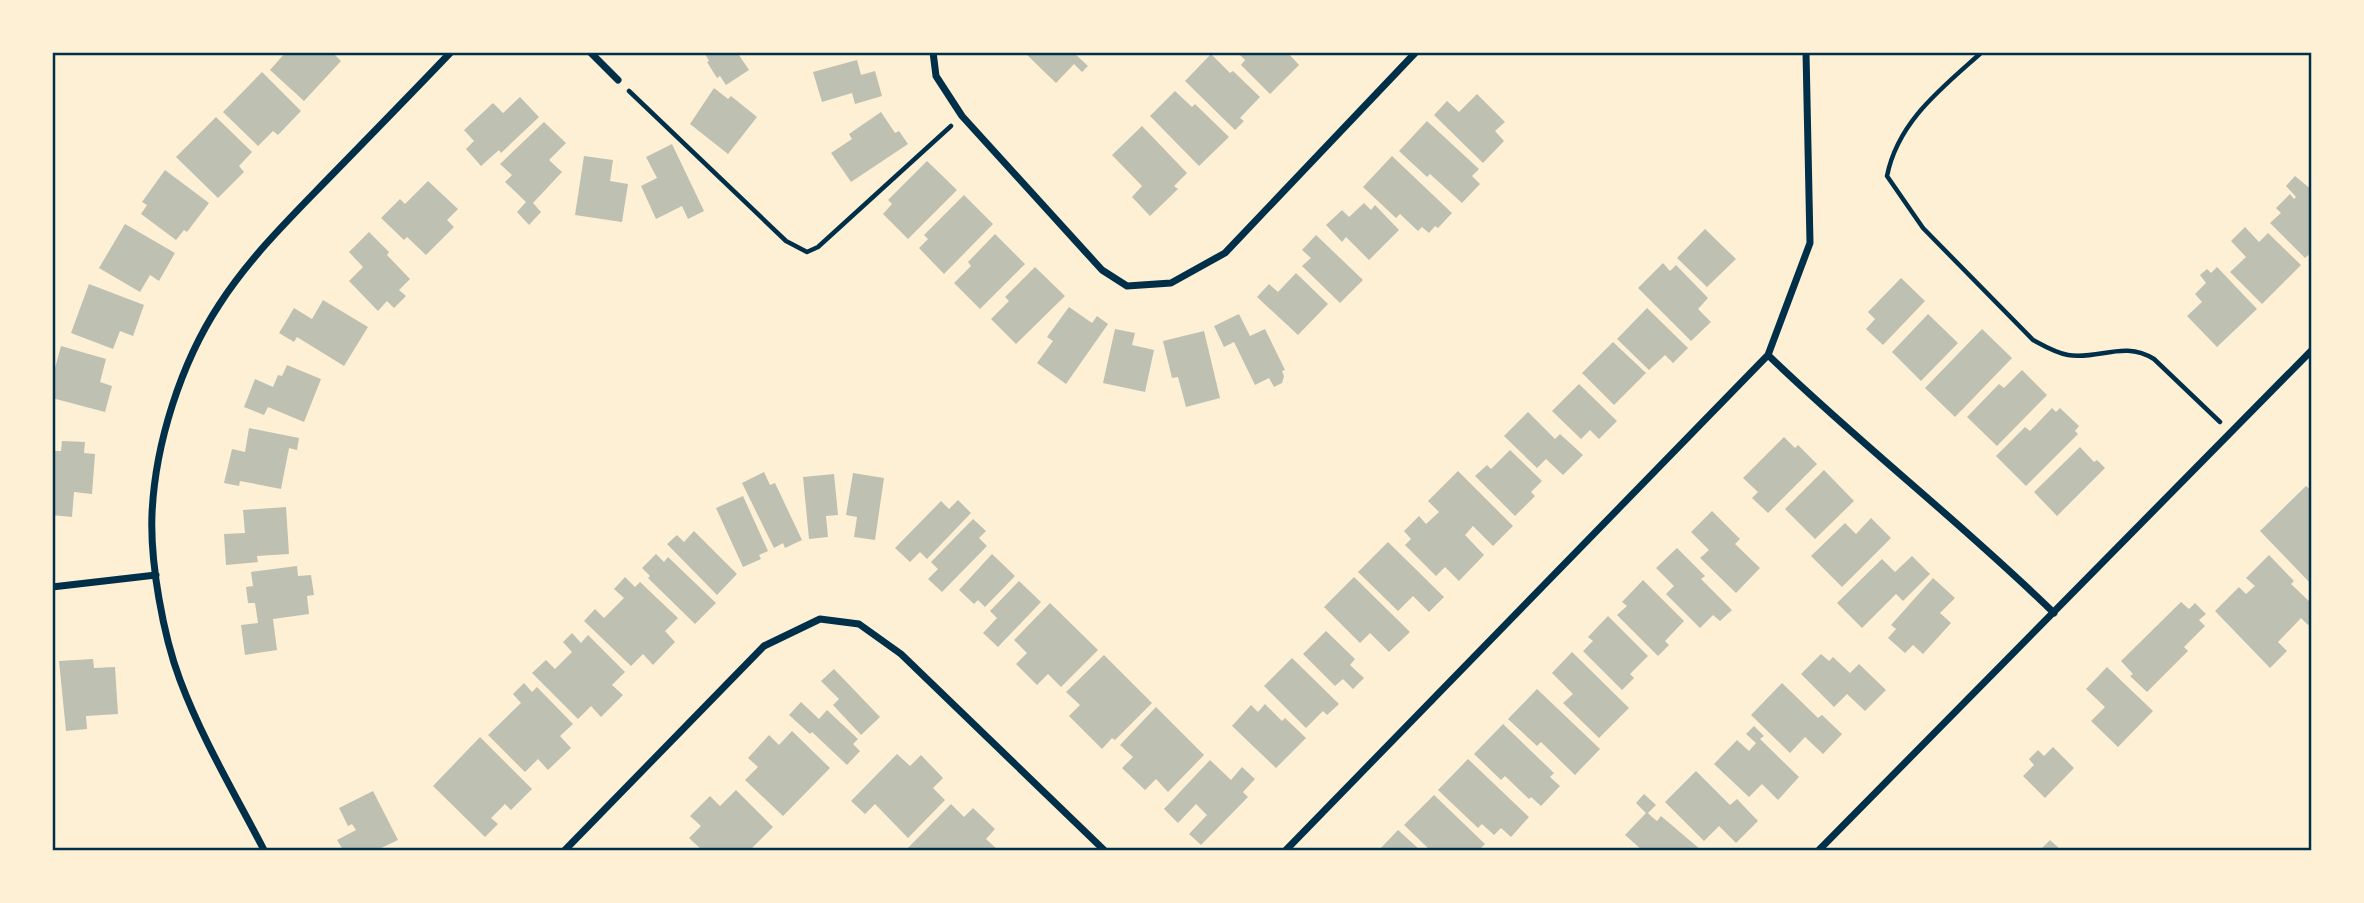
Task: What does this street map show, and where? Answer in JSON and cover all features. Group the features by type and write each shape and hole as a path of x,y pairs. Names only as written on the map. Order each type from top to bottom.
{"street":[{"path":"264,850 198,722 180,678 163,619 156,575 152,515 170,412 188,363 218,306 258,252 451,52"},
{"path":"590,52 618,80"},
{"path":"933,52 936,76 962,116 1102,270 1127,286 1171,283 1225,253 1416,52"},
{"path":"1286,850 1768,355 1810,243 1805,52"},
{"path":"1819,850 2312,349"},
{"path":"1768,355 1808,394 2014,574 2054,613"},
{"path":"52,587 156,575"},
{"path":"565,850 764,646 820,619 859,624 901,654 1104,850"}],"path":[{"path":"1982,52 1927,101 1914,117 1891,157 1887,176 1923,228 2033,340 2069,356 2123,350 2142,351 2154,359 2231,433"},
{"path":"618,80 786,240 807,252 818,247 962,116"}],"building":[{"path":"286,52 332,52 341,61 304,101 270,70"},
{"path":"704,52 737,52 749,70 726,85 720,76 717,78"},
{"path":"1024,52 1073,52 1088,66 1082,72 1074,64 1056,83"},
{"path":"1237,52 1287,52 1299,65 1270,94 1241,65 1245,60"},
{"path":"1211,54 1260,97 1240,118 1244,121 1235,130 1185,81"},
{"path":"857,60 861,75 875,71 882,96 855,104 852,93 822,102 813,72"},
{"path":"262,72 301,111 278,135 273,131 258,146 223,112"},
{"path":"714,88 728,99 731,96 757,117 728,154 690,124"},
{"path":"1175,91 1192,107 1195,104 1229,137 1199,166 1150,116"},
{"path":"1477,94 1505,122 1495,131 1504,141 1483,163 1434,115 1447,101 1459,112"},
{"path":"520,97 539,117 501,153 499,150 481,166 466,149 474,141 464,130 493,103 503,113"},
{"path":"881,112 895,133 899,131 908,144 851,182 831,153 852,139 849,134"},
{"path":"216,117 252,152 239,166 244,172 218,198 176,157"},
{"path":"1427,121 1479,169 1472,176 1480,184 1462,203 1430,174 1427,177 1399,151"},
{"path":"544,122 566,143 549,160 562,172 533,203 541,212 529,225 517,212 526,202 505,182 512,175 500,164"},
{"path":"1142,126 1187,173 1174,186 1178,189 1150,216 1132,197 1142,186 1112,155"},
{"path":"672,144 704,211 688,219 682,206 656,219 641,186 657,178 646,157"},
{"path":"584,156 613,160 610,181 628,184 622,222 575,215"},
{"path":"1392,156 1452,213 1438,228 1435,226 1429,233 1422,227 1418,231 1400,214 1396,218 1363,187"},
{"path":"927,161 957,190 908,239 883,214 892,204 888,200"},
{"path":"165,170 209,203 187,232 184,230 176,240 141,214 147,205 142,202"},
{"path":"2295,176 2312,190 2312,252 2305,258 2270,223 2281,213 2276,208 2290,194 2294,199 2296,197 2286,186"},
{"path":"428,181 458,209 447,220 454,227 426,255 407,237 404,240 381,218 400,199 405,204"},
{"path":"964,195 993,224 944,274 919,248 928,239 924,235"},
{"path":"1364,203 1371,210 1375,205 1399,230 1369,260 1346,237 1342,242 1326,225 1342,210 1349,217"},
{"path":"125,224 175,253 159,281 150,275 140,292 99,268"},
{"path":"2245,227 2259,242 2268,233 2301,265 2262,304 2230,272 2246,257 2231,241"},
{"path":"1705,229 1736,259 1707,287 1677,258"},
{"path":"369,232 410,279 399,290 406,296 394,308 387,301 378,311 349,281 363,267 349,252"},
{"path":"995,234 1025,264 980,309 954,283 971,266 968,262"},
{"path":"1316,235 1363,280 1340,303 1302,266 1311,258 1302,250"},
{"path":"1663,263 1670,271 1676,265 1708,298 1698,309 1711,322 1691,341 1638,288"},
{"path":"1035,267 1065,296 1016,344 991,319 1009,301 1005,297"},
{"path":"2217,267 2257,309 2217,347 2187,316 2202,302 2195,294 2206,283 2200,275 2207,269 2211,273"},
{"path":"1296,273 1328,304 1298,335 1257,297 1269,284 1278,292"},
{"path":"1901,278 1925,301 1883,345 1866,329 1875,319 1868,312"},
{"path":"89,284 144,305 133,336 120,331 113,349 71,333"},
{"path":"323,300 368,327 344,366 297,337 294,342 279,333 294,308 312,319"},
{"path":"1069,307 1092,323 1097,316 1108,324 1066,384 1037,363 1053,341 1047,337"},
{"path":"1647,308 1688,348 1673,363 1665,355 1649,370 1617,339"},
{"path":"1239,314 1250,336 1265,329 1285,370 1282,371 1282,383 1274,387 1269,378 1255,385 1234,342 1224,347 1214,326"},
{"path":"1928,314 1958,343 1921,381 1892,352"},
{"path":"1115,329 1135,333 1132,345 1154,350 1145,392 1103,383"},
{"path":"1982,329 2012,358 1955,417 1925,388"},
{"path":"1204,331 1220,398 1186,407 1178,377 1172,378 1163,341"},
{"path":"1613,342 1646,373 1614,405 1582,373"},
{"path":"61,346 106,359 100,382 112,386 105,412 52,398 52,379"},
{"path":"287,365 321,379 304,422 268,407 264,415 244,407 255,379 273,387 278,375 282,376"},
{"path":"2022,370 2047,395 1997,446 1967,417 1999,384 2004,388"},
{"path":"1579,384 1617,421 1599,439 1590,430 1581,439 1552,411"},
{"path":"2052,408 2056,412 2060,408 2079,426 2075,431 2078,434 2026,486 1996,456 2025,427 2030,431"},
{"path":"1528,412 1555,439 1560,434 1583,455 1563,475 1546,459 1537,468 1504,436"},
{"path":"249,428 299,438 297,450 289,448 281,489 240,481 239,486 224,483 232,449 245,452"},
{"path":"1784,437 1795,448 1798,445 1817,464 1768,513 1752,498 1758,492 1743,478"},
{"path":"62,441 85,442 84,453 95,454 92,494 74,492 72,517 52,515 52,451 61,451"},
{"path":"2080,447 2094,462 2097,460 2105,468 2057,516 2034,492"},
{"path":"1510,450 1542,481 1531,492 1535,496 1515,516 1475,476 1487,465 1491,469"},
{"path":"1824,470 1854,501 1815,539 1785,509"},
{"path":"1458,471 1513,526 1493,546 1473,526 1465,535 1484,555 1459,581 1445,567 1436,576 1405,545 1411,539 1404,531 1419,516 1426,524 1439,512 1428,501"},
{"path":"764,472 770,485 775,483 802,540 785,548 783,543 774,548 742,483"},
{"path":"853,473 884,478 875,540 854,537 857,517 846,515"},
{"path":"834,474 838,515 826,516 828,537 809,539 803,477"},
{"path":"2306,486 2312,491 2312,585 2260,531"},
{"path":"743,496 768,551 759,555 761,559 743,567 716,508"},
{"path":"958,500 971,513 927,559 920,552 910,562 895,548 941,501 949,509"},
{"path":"286,507 289,554 257,556 258,562 226,565 224,534 245,533 243,510"},
{"path":"1712,511 1740,539 1735,544 1760,568 1736,593 1700,558 1709,550 1691,532"},
{"path":"1871,518 1891,538 1842,587 1811,556 1845,523 1856,534"},
{"path":"973,519 986,531 979,538 987,546 942,592 928,579 938,569 931,562"},
{"path":"694,531 737,574 717,595 667,544 677,535 684,542"},
{"path":"1388,542 1444,597 1429,612 1413,596 1398,611 1358,572"},
{"path":"1677,548 1705,576 1701,579 1732,610 1720,621 1713,615 1700,628 1666,594 1674,586 1656,568"},
{"path":"656,554 664,562 668,557 716,603 695,624 648,578 650,576 642,568"},
{"path":"992,554 1015,576 985,607 978,600 974,604 959,590"},
{"path":"2269,555 2294,581 2291,584 2312,604 2312,621 2308,625 2301,618 2278,642 2287,651 2270,668 2215,611 2239,587 2246,594 2255,586 2246,578"},
{"path":"1912,556 1930,574 1903,601 1896,594 1862,628 1837,603 1882,559 1895,572"},
{"path":"297,566 298,576 311,575 314,595 307,596 309,614 273,619 277,650 245,655 241,625 258,623 255,603 248,603 246,587 253,586 251,572"},
{"path":"625,577 635,587 640,582 678,618 665,631 675,642 653,665 643,654 631,666 584,621 595,609 604,618 624,598 614,589"},
{"path":"1354,577 1410,632 1389,652 1370,633 1360,643 1324,607"},
{"path":"1933,578 1955,598 1940,613 1951,623 1923,654 1913,645 1905,653 1888,638 1896,629 1891,625"},
{"path":"1643,580 1684,621 1665,641 1669,645 1658,656 1617,615 1627,606 1622,602"},
{"path":"1019,581 1041,602 998,647 983,633 997,618 990,611"},
{"path":"2181,602 2189,609 2195,603 2206,614 2199,620 2205,626 2184,647 2188,651 2147,692 2130,676 2133,674 2121,661"},
{"path":"1050,603 1098,650 1061,687 1048,674 1037,685 1016,664 1027,653 1014,640"},
{"path":"1608,616 1648,656 1630,674 1634,678 1622,690 1583,651 1593,641 1588,637"},
{"path":"1326,631 1355,659 1350,665 1364,678 1353,689 1343,679 1335,686 1303,654"},
{"path":"572,633 581,643 588,635 625,672 612,685 623,695 601,717 591,706 578,719 532,673 546,660 555,669 572,652 563,642"},
{"path":"1572,652 1629,708 1599,738 1563,703 1573,694 1552,673"},
{"path":"1821,654 1829,661 1833,657 1850,673 1859,664 1886,690 1865,711 1847,694 1834,707 1801,674"},
{"path":"1104,655 1152,703 1115,740 1112,738 1102,749 1069,716 1080,705 1066,692"},
{"path":"1292,658 1339,704 1327,715 1323,711 1306,728 1264,686"},
{"path":"93,659 94,668 115,667 118,714 86,716 87,729 66,731 59,661"},
{"path":"2107,667 2153,711 2118,747 2091,721 2105,707 2086,689"},
{"path":"834,669 880,717 861,735 833,705 839,699 821,681"},
{"path":"524,683 532,692 537,687 573,724 560,736 571,748 548,770 538,759 525,772 488,735 521,703 513,694"},
{"path":"1782,683 1818,718 1822,715 1842,734 1823,754 1805,737 1790,753 1751,715"},
{"path":"1537,689 1600,749 1575,775 1541,742 1537,746 1508,719"},
{"path":"801,702 819,719 827,710 858,739 853,744 860,751 847,765 812,732 810,734 789,715"},
{"path":"1265,704 1282,721 1285,718 1306,738 1276,768 1232,726 1251,705 1258,712"},
{"path":"1156,707 1204,755 1168,792 1156,779 1145,790 1122,768 1133,757 1120,745"},
{"path":"1503,724 1554,773 1550,777 1560,786 1541,806 1531,797 1529,799 1505,776 1501,780 1474,754"},
{"path":"1754,726 1764,736 1760,739 1799,777 1778,800 1762,784 1749,797 1714,764 1737,740 1749,751 1756,743 1746,734"},
{"path":"792,731 830,768 783,816 745,780 758,767 748,758 769,735 779,745"},
{"path":"480,737 532,789 511,810 505,804 491,818 498,824 485,837 433,786"},
{"path":"2053,747 2074,768 2045,798 2023,776 2034,765 2029,759 2038,750 2044,756"},
{"path":"897,754 910,766 921,755 943,778 933,788 945,800 908,838 875,804 865,814 851,801"},
{"path":"1468,759 1529,817 1511,837 1501,828 1494,835 1482,824 1478,828 1438,790"},
{"path":"1210,760 1231,780 1242,767 1255,779 1243,792 1248,797 1201,845 1189,834 1207,815 1196,804 1178,823 1164,809"},
{"path":"1696,771 1730,805 1737,799 1758,821 1736,843 1719,826 1704,841 1665,802"},
{"path":"736,790 773,827 750,850 702,850 689,838 701,826 690,816 710,796 720,806"},
{"path":"373,791 398,840 377,850 343,850 337,840 356,830 352,824 348,826 339,808"},
{"path":"1644,794 1656,805 1648,813 1652,817 1657,821 1661,816 1701,850 1642,850 1625,835 1646,813 1636,803"},
{"path":"1434,795 1485,844 1479,850 1430,850 1404,825"},
{"path":"951,804 964,817 973,808 995,829 986,839 998,850 906,850"},
{"path":"1398,830 1420,850 1379,850"},
{"path":"2050,840 2061,850 2040,850"}]}
